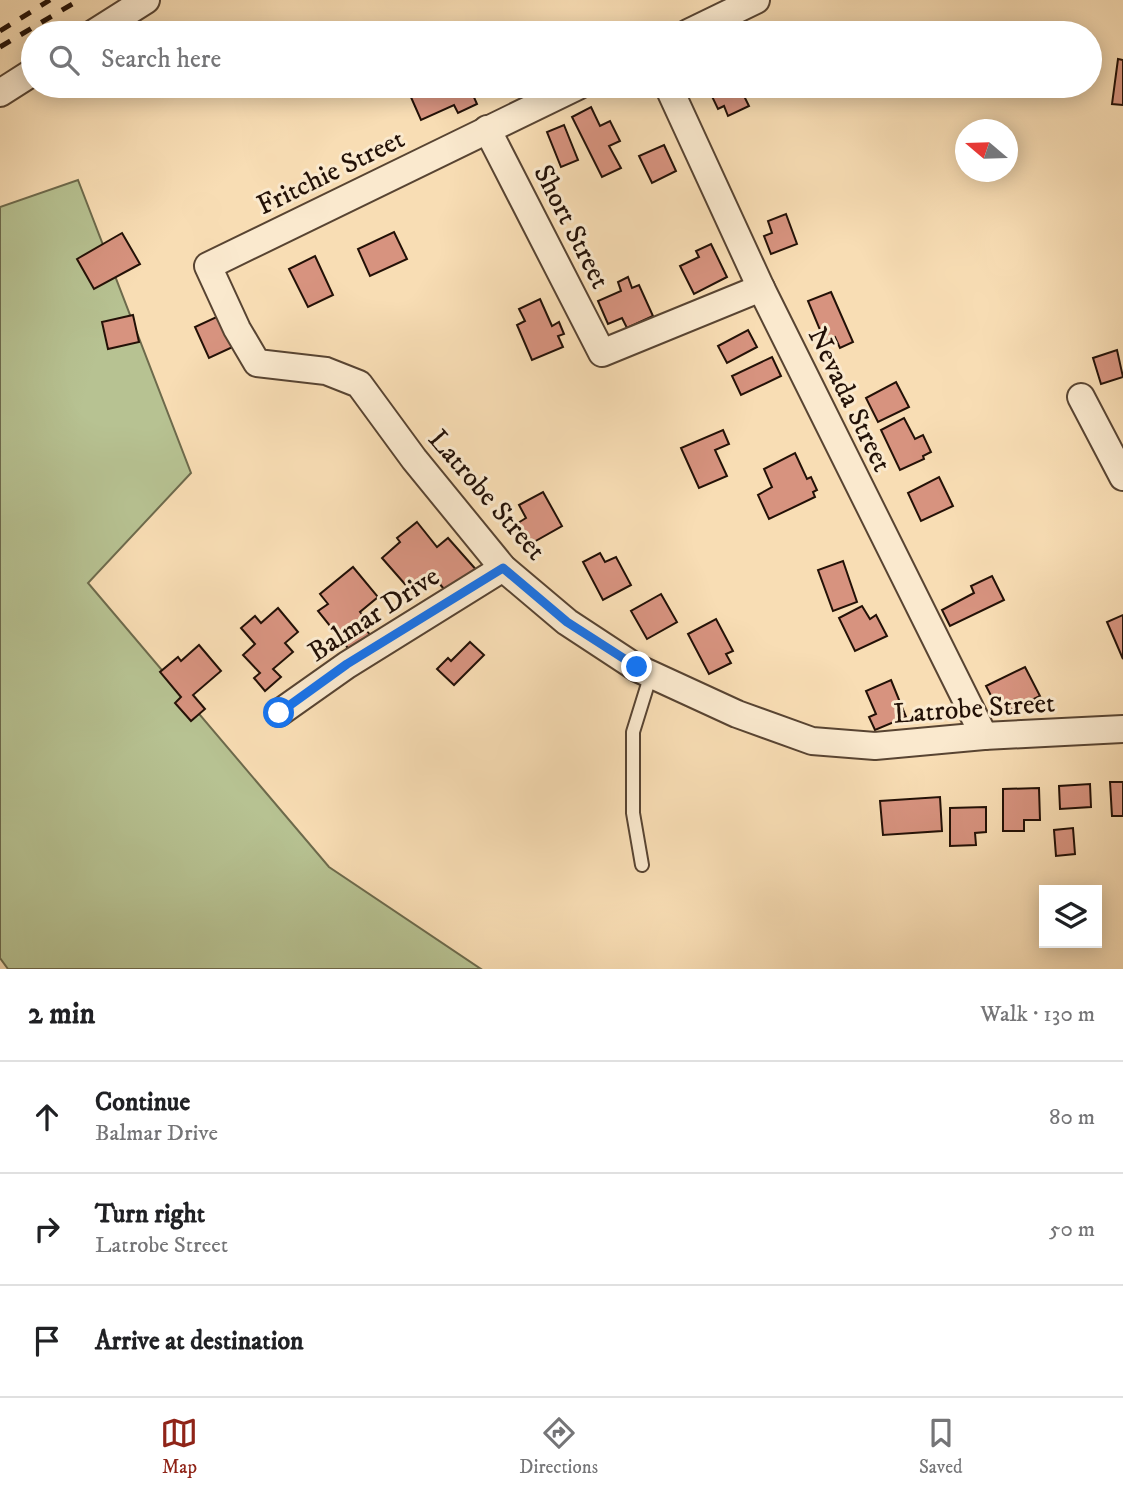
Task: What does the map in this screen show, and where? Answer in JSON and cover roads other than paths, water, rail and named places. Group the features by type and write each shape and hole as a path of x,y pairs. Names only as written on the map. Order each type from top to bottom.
{"street":[{"path":"113,21 146,0"},
{"path":"713,21 756,0"},
{"path":"0,93 21,80"},
{"name":"Fritchie Street","path":"257,363 237,330 208,266 553,98"},
{"name":"Nevada Street","path":"674,98 761,288 984,736"},
{"name":"Short Street","path":"487,129 603,353 761,288"},
{"name":"Latrobe Street","path":"257,363 326,371 359,384 414,459 503,568 567,622 637,667 737,714 812,741 875,746 984,736 1123,729"},
{"path":"1081,397 1123,477"},
{"name":"Balmar Drive","path":"279,713 347,664 503,568"}],"lane":[{"path":"642,865 633,813 633,732 651,674"}],"railway":[{"path":"0,31 50,0"},
{"path":"44,21 79,0"},
{"path":"0,47 21,35"}]}
